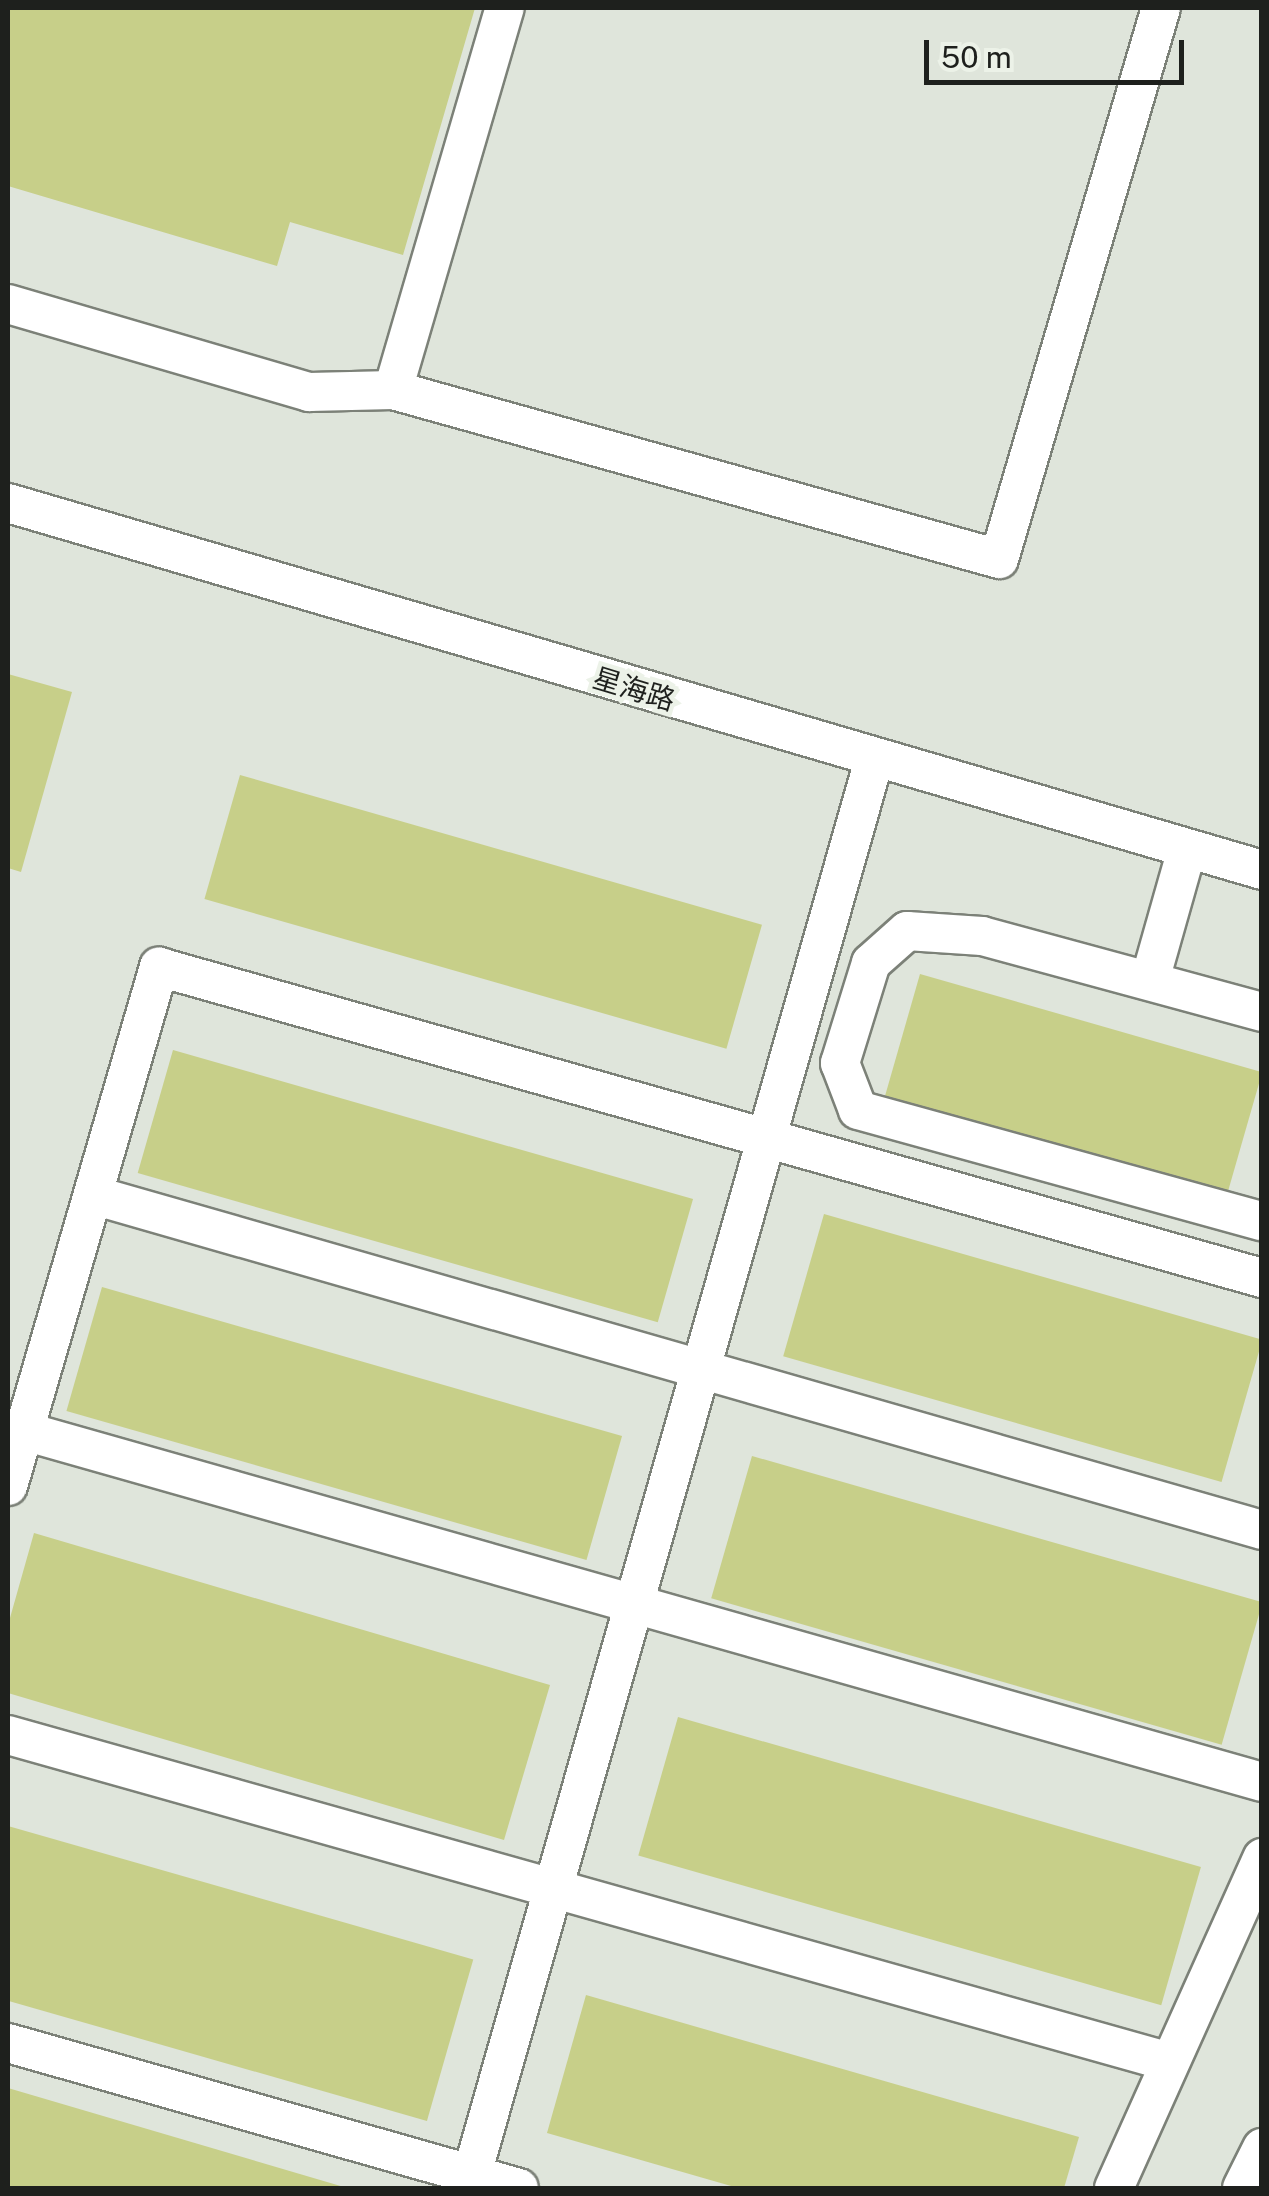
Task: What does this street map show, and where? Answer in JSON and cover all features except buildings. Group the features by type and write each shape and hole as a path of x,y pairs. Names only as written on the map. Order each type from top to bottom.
{"street":[{"path":"393,390 504,8"},
{"path":"8,304 310,392 393,390 999,559 1162,8"},
{"name":"星海路","path":"8,504 870,772"},
{"name":"星海路","path":"8,530 1184,861 1262,896"},
{"path":"470,2182 870,772"},
{"path":"1150,980 1184,861"},
{"name":"星海路","path":"1184,861 1262,870"},
{"path":"1262,1012 982,936 907,931 871,963 840,1063 843,1089 858,1110 1262,1221"},
{"path":"8,1486 160,966 1262,1278"},
{"path":"93,1195 1262,1530"},
{"path":"24,1431 1262,1782"},
{"path":"8,1735 552,1893 1170,2062"},
{"path":"1114,2188 1262,1858"},
{"path":"8,2043 470,2182 519,2188"},
{"path":"1242,2188 1262,2148"}]}
